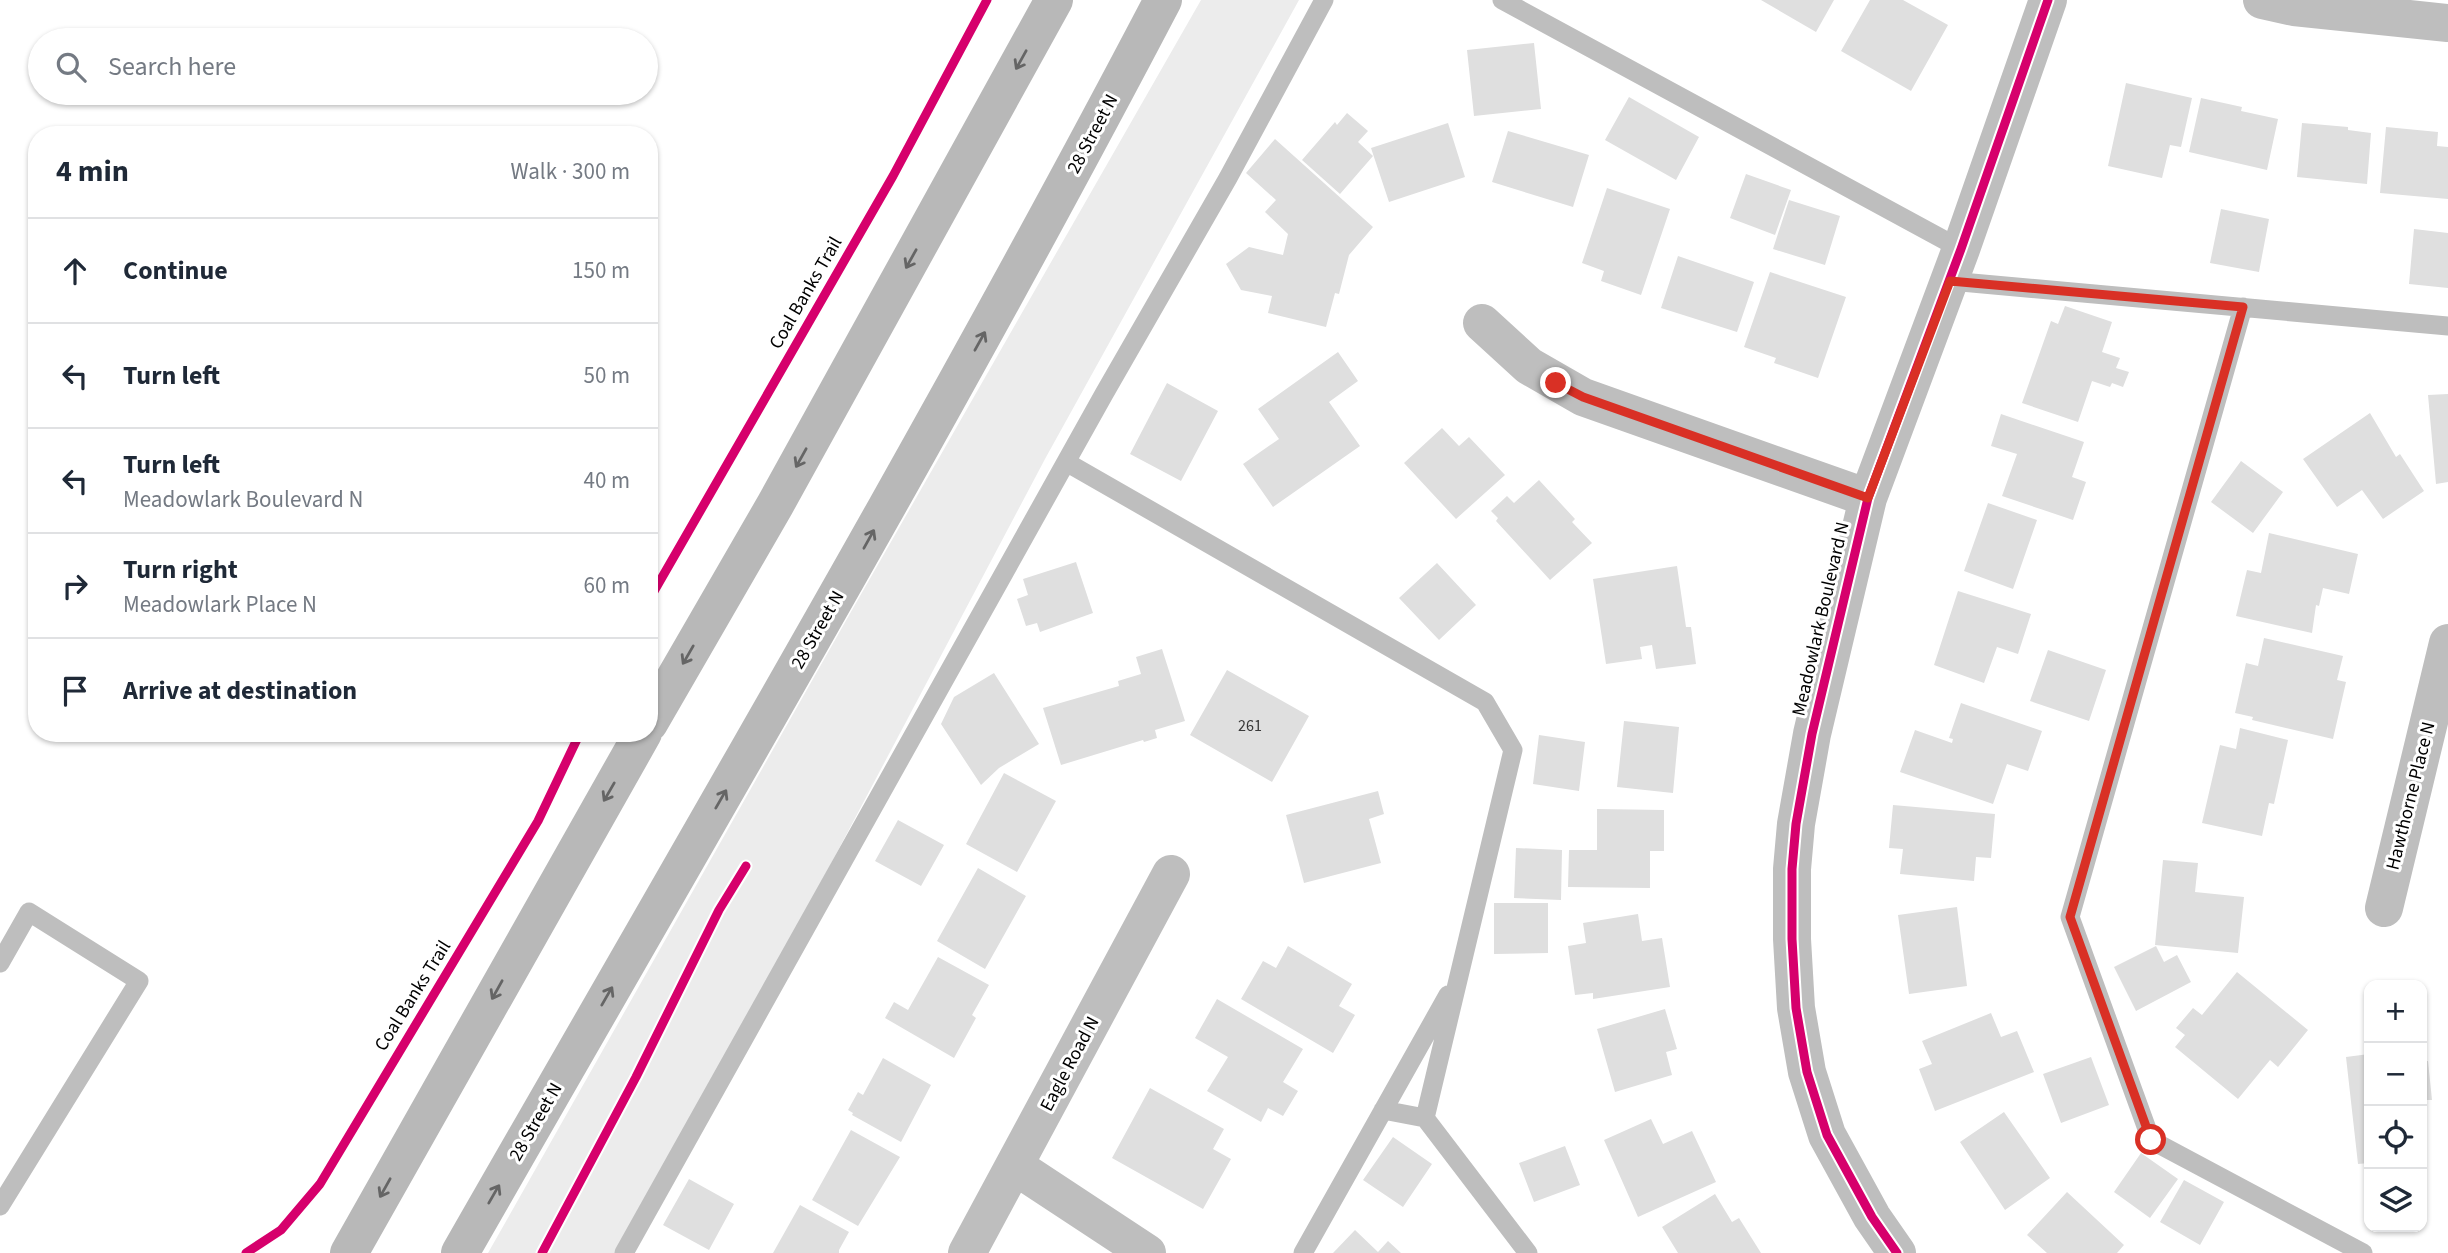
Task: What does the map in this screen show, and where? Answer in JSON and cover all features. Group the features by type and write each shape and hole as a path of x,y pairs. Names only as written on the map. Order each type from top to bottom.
{"main road":[{"path":"658,707 775,505 1054,0"},
{"path":"1054,208 1138,0"},
{"name":"28 Street N","path":"460,1253 836,599 1054,208 1163,0"},
{"path":"349,1253 638,742"}],"street":[{"name":"Meadowlark Boulevard N","path":"1897,1253 1871,1217 1827,1136 1807,1072 1796,1008 1792,939 1792,869 1802,782 1868,498 1956,265 2048,0"},
{"path":"2262,0 2294,7 2448,23"},
{"path":"1482,323 1529,366 1583,397 1868,498"},
{"name":"Hawthorne Place N","path":"2384,908 2448,643"},
{"name":"Eagle Road N","path":"967,1253 1171,874"},
{"path":"1015,1166 1147,1253"}],"lane":[{"path":"624,1253 1066,462 1228,178 1324,0"},
{"path":"1502,0 1956,265 2243,307 2448,326"},
{"path":"2243,307 2070,917 2151,1140 2363,1253"},
{"path":"1066,462 1485,702 1513,750 1425,1118"},
{"path":"0,963 29,912 139,981 0,1206"},
{"path":"1303,1253 1460,974"},
{"path":"1383,1110 1425,1118 1528,1253"}],"shaded area":[{"path":"1201,0 1299,0 1045,459 625,1253 488,1253 852,610"}],"building":[{"path":"1761,0 1834,0 1816,32"},
{"path":"1870,0 1903,0 1948,25 1911,91 1841,51"},
{"path":"1534,43 1541,109 1474,116 1467,50"},
{"path":"2126,83 2192,98 2181,147 2170,145 2162,178 2108,166"},
{"path":"1629,97 1699,137 1676,180 1605,140"},
{"path":"2201,98 2242,107 2241,111 2278,119 2267,170 2189,152"},
{"path":"1347,113 1368,131 1358,142 1373,156 1340,194 1302,160 1335,122 1337,125"},
{"path":"1448,123 1465,177 1389,202 1371,148"},
{"path":"2302,123 2348,127 2348,130 2371,133 2367,184 2297,177"},
{"path":"2386,127 2438,132 2437,146 2448,147 2448,199 2380,193"},
{"path":"1508,131 1589,155 1573,207 1492,182"},
{"path":"1275,139 1373,227 1349,255 1339,294 1335,293 1326,327 1268,313 1272,296 1241,290 1226,264 1249,247 1283,255 1288,234 1265,212 1276,200 1246,173"},
{"path":"1746,174 1791,190 1775,235 1730,218"},
{"path":"1607,188 1670,209 1641,295 1601,281 1604,271 1582,263"},
{"path":"1789,200 1840,216 1825,265 1773,249"},
{"path":"2221,209 2269,219 2259,272 2210,263"},
{"path":"2414,229 2448,233 2448,288 2409,284"},
{"path":"1678,256 1754,282 1737,332 1661,308"},
{"path":"1770,272 1846,297 1818,378 1774,363 1776,358 1744,347"},
{"path":"2065,306 2112,322 2102,352 2120,358 2116,368 2129,372 2123,387 2112,383 2110,387 2092,381 2078,422 2022,403 2051,321 2058,324"},
{"path":"1338,352 1358,381 1329,402 1360,446 1273,507 1243,464 1279,439 1258,409"},
{"path":"1167,383 1218,411 1181,481 1130,454"},
{"path":"2448,394 2448,482 2436,484 2428,395"},
{"path":"2370,413 2396,457 2400,454 2424,491 2383,519 2362,490 2337,507 2303,459"},
{"path":"2001,414 2084,442 2072,477 2086,482 2073,520 2002,496 2017,454 1991,446"},
{"path":"1442,428 1459,446 1469,437 1505,475 1456,519 1404,463"},
{"path":"2241,461 2283,492 2253,533 2211,502"},
{"path":"1539,480 1575,519 1572,522 1592,543 1550,580 1496,521 1498,518 1491,511 1507,496 1514,503"},
{"path":"1988,503 2037,520 2013,589 1964,571"},
{"path":"2269,533 2358,554 2349,594 2323,588 2319,606 2316,605 2312,633 2236,616 2247,570 2261,573"},
{"path":"1076,562 1093,613 1040,632 1037,623 1026,626 1017,599 1028,595 1023,579"},
{"path":"1437,563 1476,605 1439,640 1399,598"},
{"path":"1677,566 1686,627 1691,627 1696,664 1656,669 1652,645 1640,647 1642,659 1606,664 1593,579"},
{"path":"1958,591 2031,614 2018,654 1997,647 1984,683 1934,665"},
{"path":"2264,638 2343,656 2337,680 2346,682 2333,739 2252,720 2253,717 2235,713 2246,663 2258,666"},
{"path":"1162,649 1185,721 1155,730 1157,738 1061,765 1043,708 1119,686 1118,681 1141,674 1136,657"},
{"path":"2048,650 2106,670 2089,721 2030,701"},
{"path":"1227,670 1309,716 1272,782 1190,735"},
{"path":"994,673 1039,744 999,768 981,785 941,724 954,697"},
{"path":"1961,703 2042,731 2028,771 2007,764 1993,804 1900,772 1915,730 1952,743 1953,739 1949,738"},
{"path":"1624,721 1679,727 1673,793 1617,787"},
{"path":"2240,728 2288,740 2274,804 2269,803 2262,836 2202,823 2220,745 2236,749"},
{"path":"1539,735 1585,742 1579,791 1533,784"},
{"path":"1004,773 1056,801 1017,872 966,844"},
{"path":"1378,791 1384,814 1369,819 1381,863 1304,883 1286,815"},
{"path":"1893,805 1995,814 1991,858 1976,857 1974,881 1900,874 1903,849 1889,848"},
{"path":"1597,809 1664,810 1664,851 1650,851 1650,888 1568,887 1569,850 1597,850"},
{"path":"898,820 944,845 921,886 875,861"},
{"path":"1516,848 1562,850 1561,900 1514,898"},
{"path":"2163,860 2198,863 2195,892 2244,897 2238,953 2155,945"},
{"path":"978,868 1026,896 985,969 937,941"},
{"path":"1494,903 1548,903 1548,953 1494,954"},
{"path":"1957,907 1967,986 1909,994 1898,915"},
{"path":"1638,914 1642,941 1662,938 1670,987 1593,999 1593,993 1575,995 1568,946 1586,943 1583,923"},
{"path":"1288,946 1352,984 1339,1006 1355,1015 1333,1053 1241,999 1263,961 1276,968"},
{"path":"2156,946 2164,962 2177,955 2191,982 2136,1011 2114,967"},
{"path":"938,957 989,985 972,1015 976,1018 954,1058 885,1018 894,1002 908,1010"},
{"path":"2237,972 2308,1030 2278,1067 2270,1060 2238,1099 2175,1047 2185,1035 2176,1028 2193,1008 2202,1015"},
{"path":"1217,999 1303,1049 1283,1082 1298,1091 1283,1116 1268,1108 1261,1122 1207,1091 1228,1057 1195,1038"},
{"path":"1665,1009 1677,1049 1666,1052 1672,1075 1615,1092 1597,1029"},
{"path":"1991,1013 2001,1037 2017,1031 2034,1072 1935,1111 1919,1069 1932,1064 1922,1041"},
{"path":"2364,1055 2364,1163 2358,1164 2346,1057"},
{"path":"2091,1057 2109,1105 2061,1123 2043,1074"},
{"path":"883,1058 931,1085 901,1142 852,1115 848,1110 858,1092 863,1095"},
{"path":"2427,1061 2428,1061 2432,1100 2427,1100"},
{"path":"1150,1088 1224,1129 1213,1149 1231,1159 1203,1209 1112,1158"},
{"path":"2004,1112 2050,1178 2005,1210 1960,1142"},
{"path":"1651,1119 1663,1144 1692,1131 1716,1182 1638,1217 1604,1140"},
{"path":"851,1130 900,1157 858,1226 812,1200"},
{"path":"1393,1137 1432,1164 1403,1207 1363,1180"},
{"path":"1565,1146 1580,1185 1534,1202 1519,1163"},
{"path":"2141,1153 2178,1179 2150,1218 2114,1192"},
{"path":"689,1179 734,1204 709,1250 663,1225"},
{"path":"2184,1180 2224,1202 2200,1245 2160,1222"},
{"path":"2067,1192 2124,1245 2117,1253 2047,1253 2027,1235"},
{"path":"1715,1194 1732,1222 1739,1218 1761,1253 1678,1253 1662,1227"},
{"path":"800,1205 849,1232 839,1253 773,1253"},
{"path":"1355,1230 1378,1252 1388,1241 1401,1253 1333,1253"}],"cycle path":[{"name":"Coal Banks Trail","path":"658,584 893,176 987,0"},
{"path":"1897,1253 1872,1217 1827,1135 1807,1072 1796,1008 1792,939 1792,869 1796,824 1812,734 1868,498 1961,249 2048,0"},
{"name":"Coal Banks Trail","path":"246,1253 281,1230 320,1184 538,821 576,742"},
{"path":"542,1253 636,1077 719,910 746,866"}],"route":[{"path":"1556,383 1583,397 1868,498 1950,281 2243,307 2070,917 2151,1140"}]}
